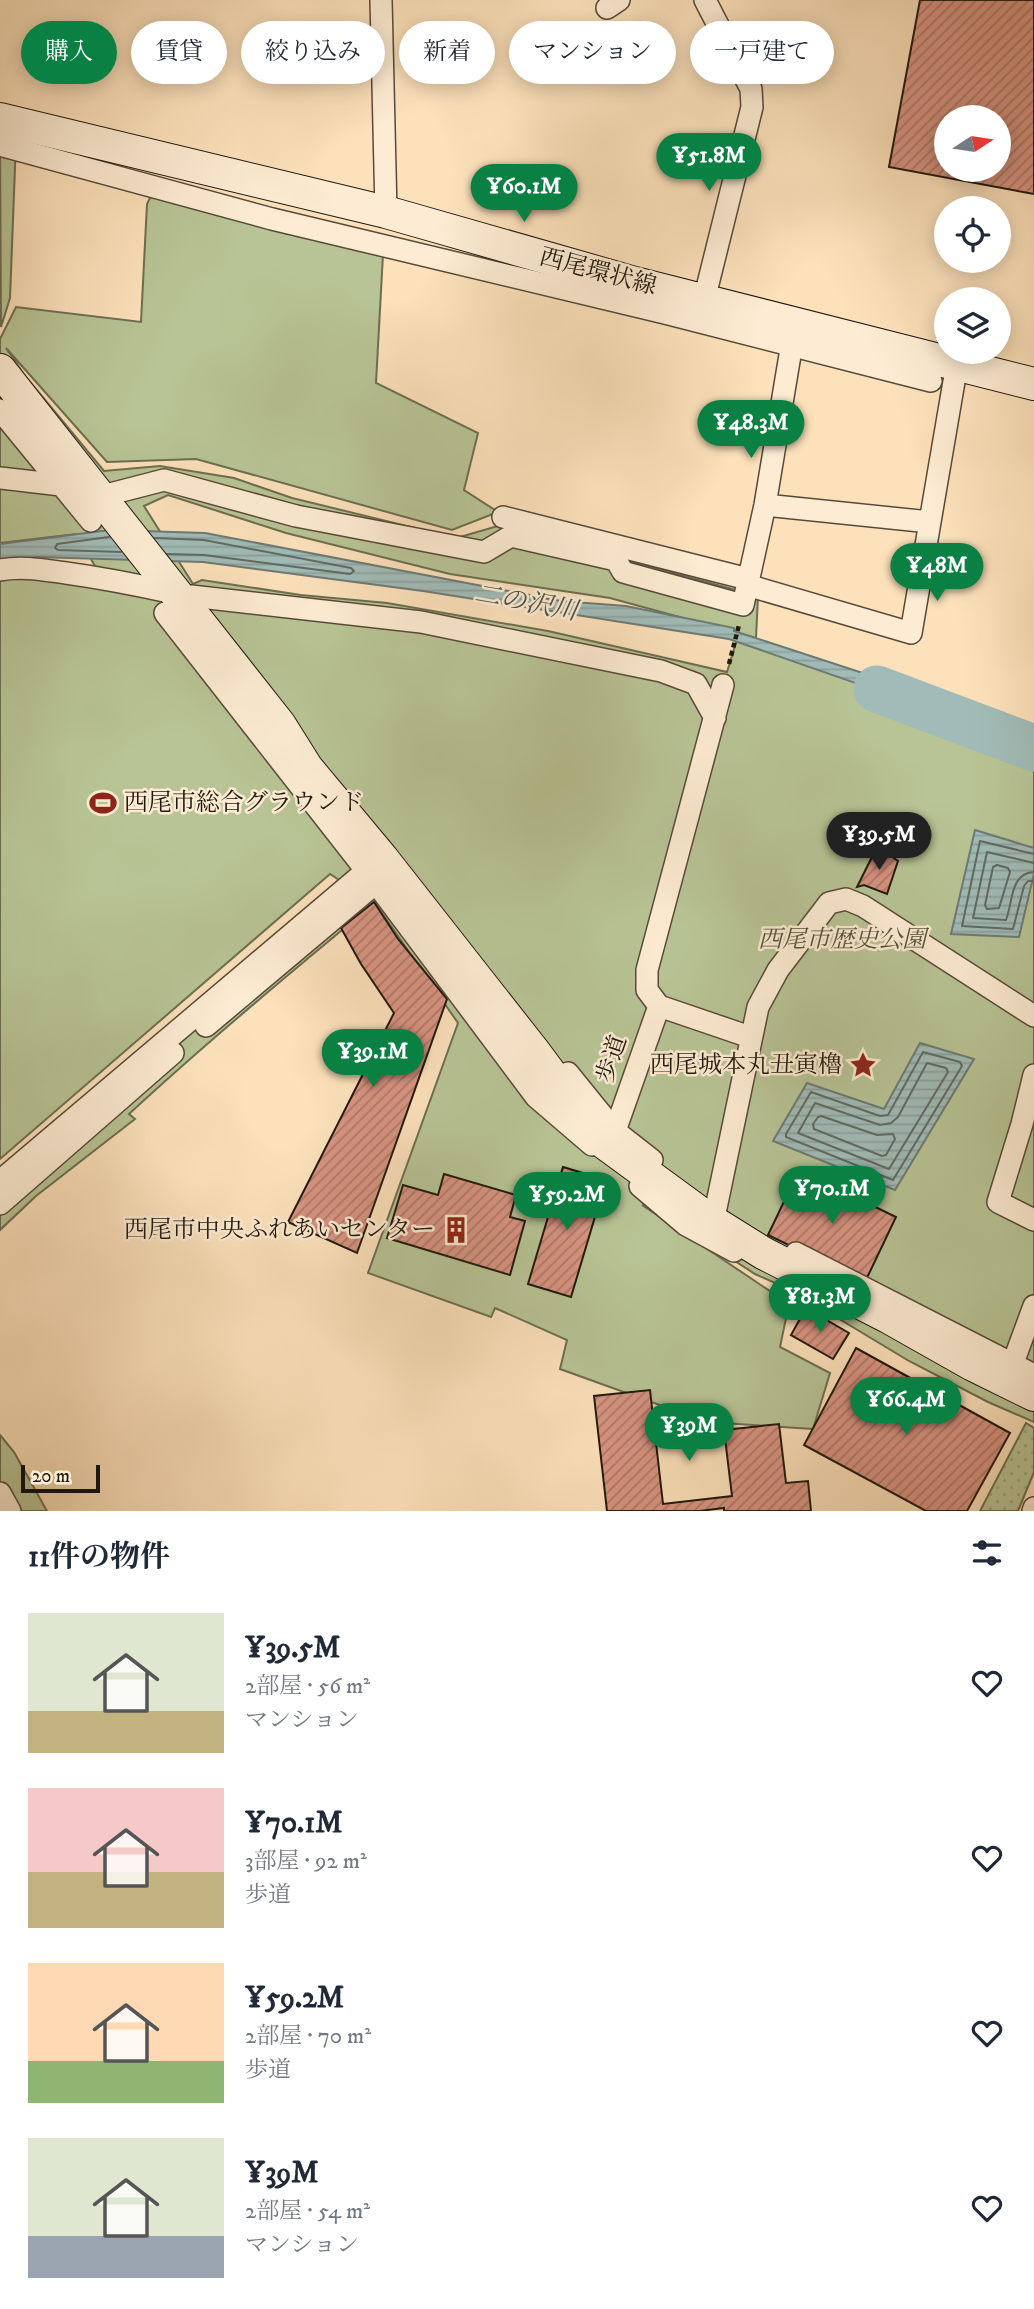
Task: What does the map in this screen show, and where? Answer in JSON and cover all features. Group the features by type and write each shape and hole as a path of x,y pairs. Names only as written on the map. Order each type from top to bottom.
{"street":[{"path":"382,0 386,212"},
{"path":"704,300 752,107 751,89 705,0"},
{"name":"西尾環状線","path":"0,119 386,212 704,300 794,334 934,360"},
{"path":"0,145 272,219 665,313 794,334 931,381"},
{"path":"746,590 765,505 794,334"},
{"path":"0,353 89,484 91,521"},
{"path":"503,517 746,590 911,633 957,364"},
{"name":"西尾環状線","path":"957,364 1034,384"},
{"path":"0,370 174,596 280,725 375,871 536,1097 686,1225 831,1304 1034,1407"},
{"path":"0,410 89,484"},
{"path":"0,478 89,484 163,480 296,516 484,552 511,536 616,560 623,572 746,590"},
{"path":"765,505 930,522"},
{"path":"0,570 19,566 120,581 174,596 421,622 661,671 696,684 715,718"},
{"path":"216,628 501,992 615,1130 741,1227 865,1286 1034,1375"},
{"path":"723,685 647,970 647,990 659,1006 750,1037"},
{"path":"0,1181 375,871"},
{"path":"0,1205 375,871"},
{"path":"375,871 537,1054 599,1139 762,1254 1034,1395"},
{"path":"716,1208 758,1007 778,970 828,903 846,899 863,906 1034,1016"},
{"name":"歩道","path":"615,1130 659,1006"},
{"path":"1034,1075 1028,1125 999,1202 1034,1220"},
{"path":"1013,1363 1034,1306"},
{"path":"0,1493 10,1511"}],"path":[{"path":"723,685 738,636 746,590"}],"green space":[{"path":"0,137 16,141 10,298 1,327"},
{"name":"西尾市歴史公園","path":"159,180 384,236 376,383 478,433 464,490 498,512 452,530 196,459 107,462 6,348 26,377 104,471 160,466 234,478 292,498 453,539 508,523 622,559 758,596 756,638 610,598 450,574 286,533 168,495 144,506 193,584 202,580 301,595 387,603 548,631 727,672 738,636 1034,734 1034,1422 988,1402 909,1361 791,1290 755,1274 662,1214 642,1205 789,1304 780,1347 830,1373 813,1429 707,1422 560,1369 567,1340 495,1308 491,1317 368,1273 458,1023 375,903 159,1086 129,1114 135,1119 36,1196 0,1230 0,1190 354,890 330,874 0,1159 0,576 98,571 76,534 0,543 0,339 16,307 141,322 147,204"},
{"path":"1026,1423 1034,1428 1034,1472 1018,1511 980,1511"},
{"path":"0,1435 14,1452 47,1511 4,1511 0,1504"}],"water":[{"name":"二の沢川","path":"110,530 205,533 561,601 626,606 734,628 734,631 1034,729 1034,745 729,639 423,591 203,562 36,557 0,561 0,544"},
{"path":"975,830 1034,848 1034,874 1019,937 951,934"},
{"path":"920,1043 974,1059 895,1190 773,1141 807,1083 884,1109"}],"building":[{"path":"920,0 1034,0 1034,194 970,182 1012,182 1012,105 934,105 934,175 889,167"},
{"path":"877,847 898,861 887,894 864,885 857,887"},
{"path":"374,902 398,939 447,999 357,1253 288,1222 394,1013 341,928"},
{"path":"563,1167 606,1180 571,1297 528,1284"},
{"path":"799,1170 896,1217 865,1282 768,1235"},
{"name":"西尾市中央ふれあいセンター","path":"444,1174 516,1195 510,1217 525,1221 510,1275 387,1238 403,1185 438,1195"},
{"path":"806,1308 849,1333 833,1359 791,1335"},
{"path":"856,1348 1010,1433 967,1511 926,1511 804,1445"},
{"path":"650,1390 663,1504 732,1496 724,1430 779,1424 786,1483 808,1481 811,1511 724,1511 724,1508 700,1511 607,1511 594,1396"}],"waterway":[{"name":"二の沢川","path":"877,689 1034,748"}],"place":[{"name":"西尾市総合グラウンド","path":"103,803"},
{"name":"西尾城本丸丑寅櫓","path":"863,1065"},
{"name":"西尾市中央ふれあいセンター","path":"456,1230"}]}
